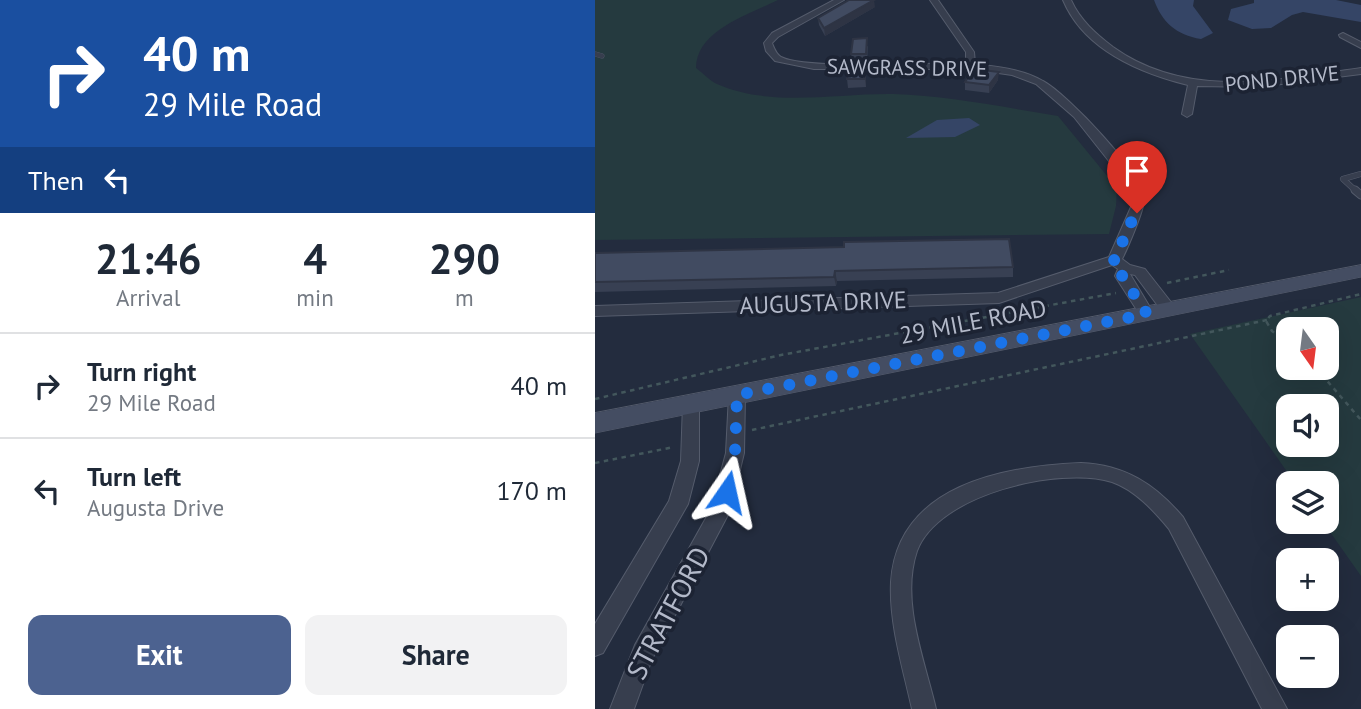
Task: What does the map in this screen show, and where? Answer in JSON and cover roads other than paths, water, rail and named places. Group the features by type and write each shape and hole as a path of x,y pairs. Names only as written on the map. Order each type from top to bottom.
{"street":[{"name":"SAWGRASS DRIVE","path":"839,0 775,34 768,43 770,51 778,59 814,66 971,66 1019,74 1053,90 1129,178 1140,202 1137,213 1123,235 1120,264"},
{"path":"934,0 970,52 971,66"},
{"name":"POND DRIVE","path":"1067,0 1078,22 1122,61 1154,74 1193,83 1244,86 1361,71"},
{"path":"1343,35 1361,45"},
{"path":"1187,114 1193,83"},
{"path":"1120,264 1140,272 1151,286 1158,312"},
{"path":"1120,264 1122,276 1131,290 1158,312"},
{"name":"AUGUSTA DRIVE","path":"595,311 999,298 1120,264"},
{"name":"29 MILE ROAD","path":"595,423 1361,271"},
{"name":"STRATFORD","path":"622,709 643,653 720,511 735,453 737,395"},
{"name":"STRATFORD","path":"595,645 678,504 687,481 691,404"},
{"path":"923,709 901,592 902,569 909,547 935,512 967,492 1072,469 1111,474 1147,492 1176,523 1275,709"}],"lane":[{"path":"595,54 602,56"},
{"path":"1361,174 1343,179 1361,195"}],"water":[{"path":"1154,0 1194,0 1193,6 1213,33 1201,39 1177,31 1161,15"},
{"path":"1254,0 1336,0 1361,5 1361,22 1303,12 1292,15 1271,28 1252,29 1228,20 1231,9 1254,3"},
{"path":"969,118 980,125 955,137 906,138 937,120"}]}
